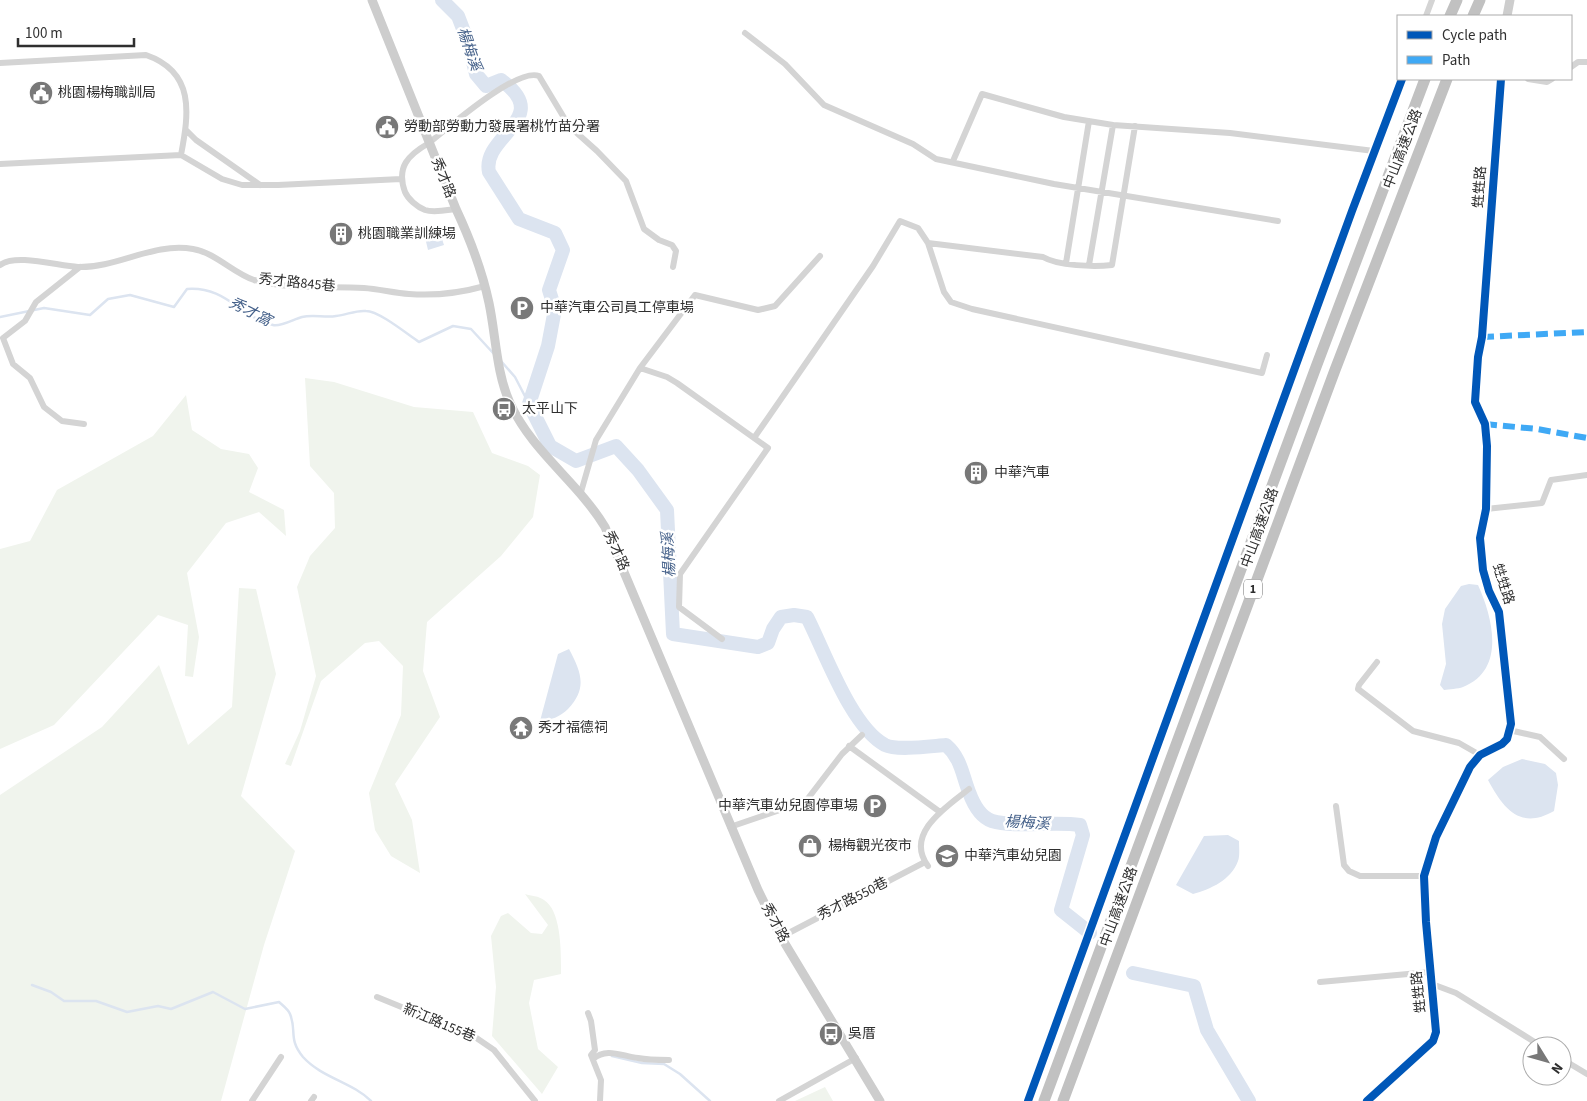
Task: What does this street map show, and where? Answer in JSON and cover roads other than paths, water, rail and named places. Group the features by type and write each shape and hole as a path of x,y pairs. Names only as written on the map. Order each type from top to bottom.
{"highway":[{"path":"1450,15 1457,0"},
{"path":"1473,15 1480,0"},
{"name":"中山高速公路","path":"1044,1101 1312,376 1425,80"},
{"name":"中山高速公路","path":"1063,1101 1331,379 1447,80"}],"main road":[{"name":"秀才路","path":"372,0 456,209 470,239 485,286 502,381 510,403 543,454 581,492 605,527 758,890 782,937 880,1101"},
{"path":"1507,15 1510,0"},
{"name":"甡甡路","path":"1367,1101 1433,1041 1436,1032 1424,876 1436,837 1470,767 1480,755 1502,744 1507,739 1511,718 1504,678 1499,612 1489,591 1483,570 1480,538 1486,509 1487,446 1485,424 1475,402 1478,357 1482,337 1500,80"}],"street":[{"path":"1426,15 1432,0"},
{"path":"745,33 785,64 824,105 912,144 936,159 1078,188 1278,221"},
{"path":"0,63 146,55 158,59 177,75 185,94 186,130 181,155"},
{"path":"1572,66 1578,62 1587,62"},
{"path":"456,209 426,210 407,196 401,179 402,170 408,159 495,91 520,78 534,74 539,76 569,126 598,151 626,181 636,203 641,225 659,240 672,245 676,251 672,267"},
{"path":"1028,1101 1374,151 1402,80"},
{"path":"1534,80 1547,82 1550,80"},
{"path":"953,161 982,94 1089,121 1113,125 1230,133 1374,151"},
{"path":"1066,263 1089,121"},
{"path":"1089,265 1113,125"},
{"path":"928,243 1044,257 1050,261 1066,263 1112,266 1135,126"},
{"path":"186,130 196,140 261,185"},
{"path":"0,164 181,155 222,179 242,185 401,179"},
{"path":"754,438 873,266 900,221 918,228 928,243 944,292 951,302 972,309 1262,373 1267,355"},
{"name":"秀才路845巷","path":"0,265 18,259 80,267 108,264 164,247 194,249 205,252 254,280 276,284 366,288 410,294 450,294 485,286"},
{"path":"581,492 596,440 640,368 695,295 758,310 775,306 820,256"},
{"path":"80,267 36,302 25,321 3,338 13,364 30,378 44,407 62,421 84,424"},
{"path":"640,368 667,377 678,383 768,448 680,574 678,606 722,639"},
{"path":"1486,509 1542,503 1551,480 1587,475"},
{"path":"1377,662 1359,684 1358,689 1413,731 1458,743 1480,755"},
{"path":"1509,730 1540,737 1564,759"},
{"path":"730,827 806,801 849,746 862,735"},
{"path":"849,746 940,812 969,789"},
{"path":"1336,806 1344,865 1349,871 1360,876 1424,876"},
{"name":"秀才路550巷","path":"782,937 926,864 921,853 920,840 940,812"},
{"path":"1320,982 1430,972"},
{"path":"1432,984 1456,993 1525,1036"},
{"name":"新江路155巷","path":"377,998 475,1037 494,1050 535,1101"},
{"path":"588,1013 595,1050 591,1055 601,1080 600,1101"},
{"path":"593,1060 599,1054 610,1052 638,1058 670,1060"},
{"path":"252,1101 281,1057"},
{"path":"779,1101 856,1058"},
{"path":"1572,1065 1587,1074"}],"waterway":[{"name":"楊梅溪","path":"442,0 458,16 468,42 476,74 486,86 501,80 516,94 521,106 519,116 489,159 489,172 519,219 555,233 563,250 549,290 555,309 548,346 529,404 550,446 576,461 616,446 638,470 667,510 673,634 758,647 768,643 773,629 781,617 794,615 807,617 850,706 873,736 885,745 898,748 946,745 958,761 975,805 984,816 992,821 1012,824 1080,825 1083,835 1061,910 1090,933"},
{"name":"秀才窩","path":"0,317 44,308 90,315 108,299 130,295 174,307 187,289 201,289 223,297 251,316 273,325 284,324 306,316 332,316 362,311 372,312 419,342 453,326 471,329 494,354"},
{"name":"秀才窩","path":"501,361 515,377 529,404"},
{"name":"楊梅溪","path":"1133,973 1194,986 1207,1030 1249,1101"},
{"path":"32,985 51,992 64,1001 96,1001 127,1012 158,1006 171,1009 213,992 245,1009 279,1002 290,1014 294,1040 298,1051 303,1057 319,1070 355,1089 371,1101"},
{"path":"612,1056 642,1063 664,1064 680,1074 710,1101"}],"place":[{"name":"桃園楊梅職訓局","path":"41,93"},
{"name":"勞動部勞動力發展署桃竹苗分署","path":"387,127"},
{"name":"桃園職業訓練場","path":"341,234"},
{"name":"中華汽車公司員工停車場","path":"522,308"},
{"name":"太平山下","path":"504,409"},
{"name":"中華汽車","path":"976,473"},
{"name":"秀才福德祠","path":"521,728"},
{"name":"中華汽車幼兒園停車場","path":"875,806"},
{"name":"楊梅觀光夜市","path":"810,846"},
{"name":"中華汽車幼兒園","path":"947,856"},
{"name":"吳厝","path":"831,1034"}]}
